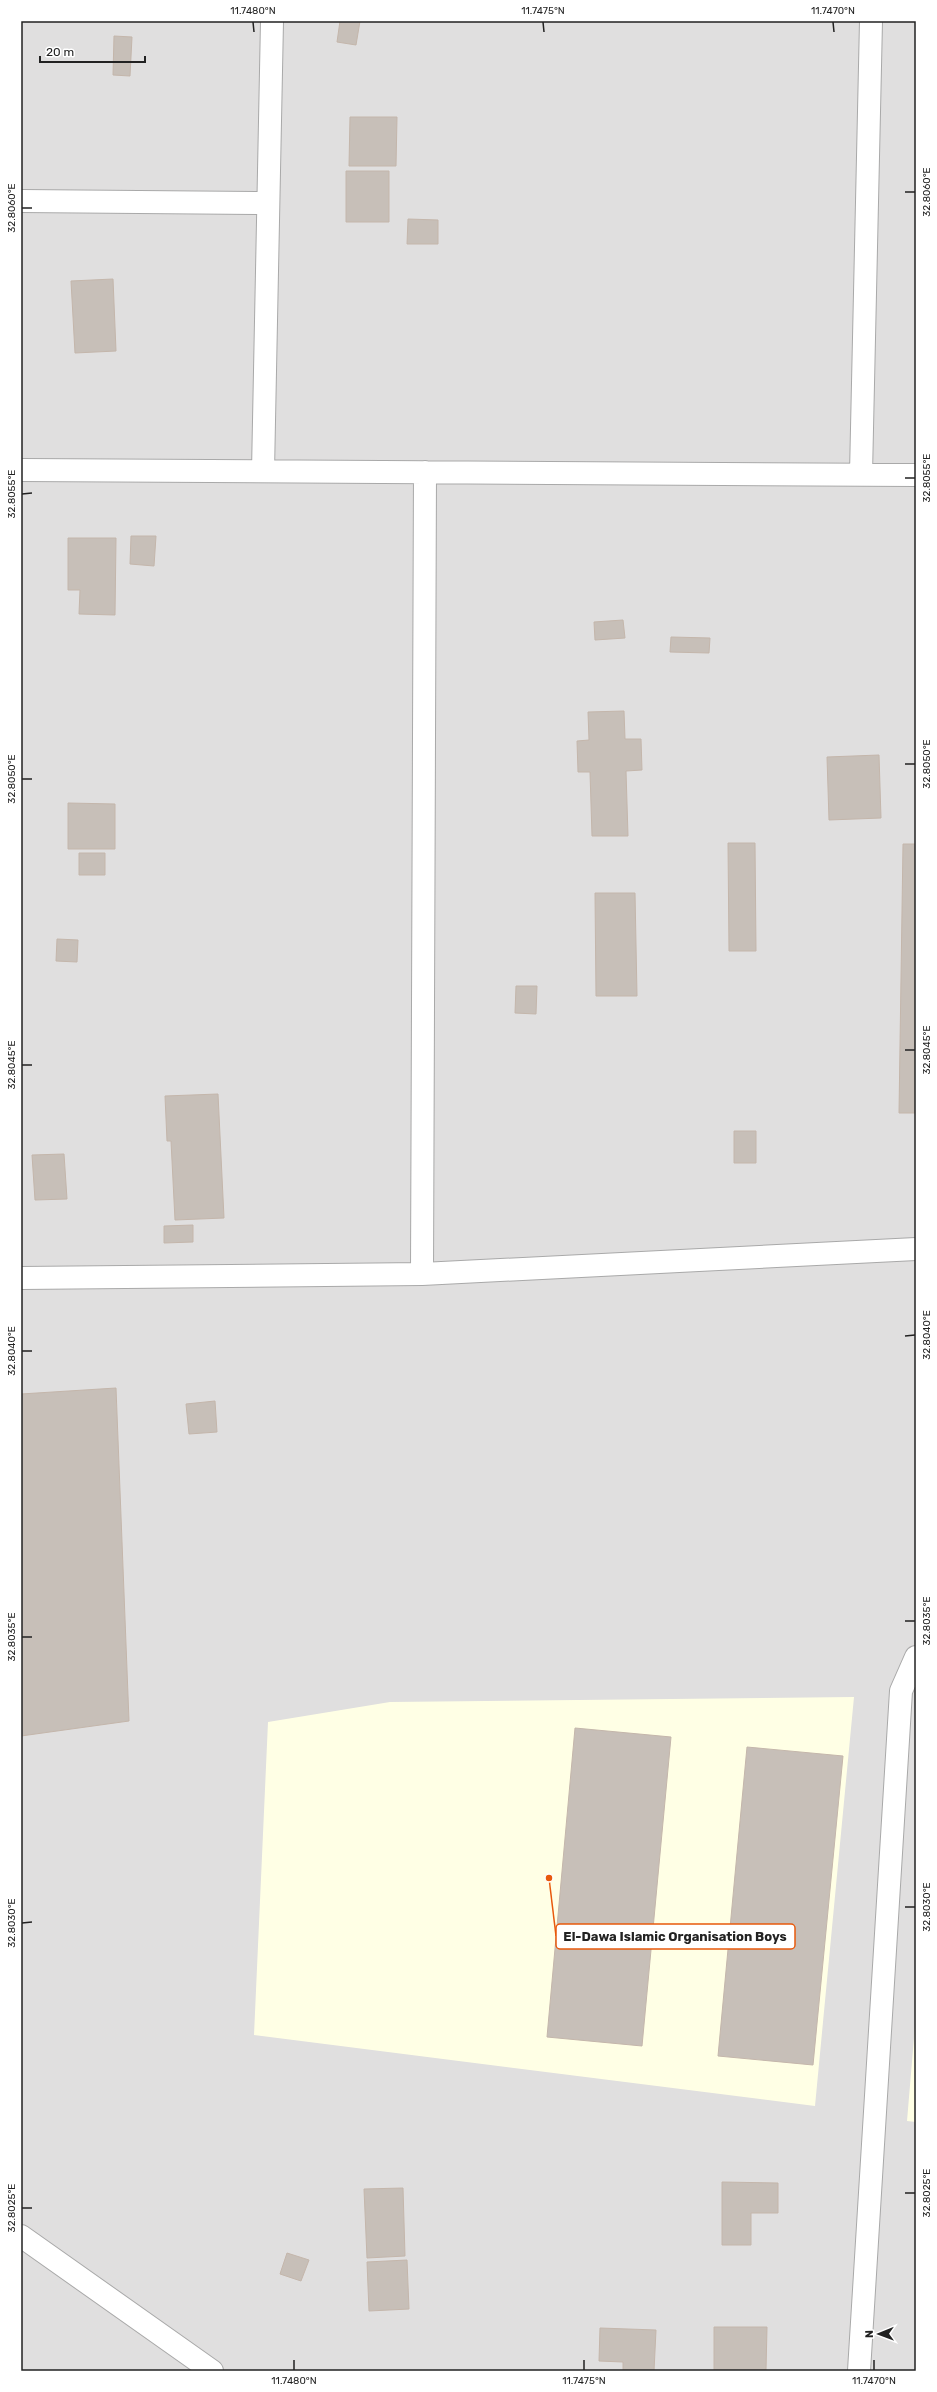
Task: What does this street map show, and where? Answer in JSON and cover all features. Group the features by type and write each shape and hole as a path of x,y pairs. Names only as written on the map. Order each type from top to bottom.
{"street":[{"path":"263,471 272,21"},
{"path":"861,474 871,21"},
{"path":"21,201 268,203"},
{"path":"21,470 916,475"},
{"path":"422,1274 425,472"},
{"path":"21,1278 422,1274 916,1249"},
{"path":"858,2371 901,1691 916,1657"},
{"path":"21,2236 212,2371"}],"shaded area":[{"path":"21,21 916,21 916,2371 21,2371"},
{"path":"854,1697 815,2106 254,2035 268,1722 390,1702"},
{"path":"916,2014 916,2122 907,2121"}],"building":[{"path":"340,21 360,21 356,45 337,42"},
{"path":"114,36 132,37 130,76 113,75"},
{"path":"350,117 397,117 396,166 349,166"},
{"path":"346,171 389,171 389,222 346,222"},
{"path":"408,219 438,220 438,244 407,244"},
{"path":"113,279 116,351 75,353 71,281"},
{"path":"131,536 156,536 154,566 130,564"},
{"path":"68,538 116,538 115,615 79,614 80,590 68,590"},
{"path":"623,620 625,638 595,640 594,622"},
{"path":"671,637 710,638 709,653 670,652"},
{"path":"624,711 625,739 641,739 642,770 626,771 628,836 592,836 590,772 578,772 577,741 589,740 588,712"},
{"path":"879,755 881,818 829,820 827,757"},
{"path":"68,803 115,804 115,849 68,849"},
{"path":"728,843 755,843 756,951 729,951"},
{"path":"903,844 916,844 916,1113 899,1113"},
{"path":"79,853 105,853 105,875 79,875"},
{"path":"595,893 635,893 637,996 596,996"},
{"path":"57,939 78,940 77,962 56,961"},
{"path":"516,986 537,986 536,1014 515,1013"},
{"path":"218,1094 224,1218 175,1220 171,1141 167,1141 165,1096"},
{"path":"734,1131 756,1131 756,1163 734,1163"},
{"path":"64,1154 67,1199 35,1200 32,1155"},
{"path":"193,1225 193,1242 164,1243 164,1226"},
{"path":"116,1388 129,1721 21,1736 21,1394"},
{"path":"215,1401 217,1432 189,1434 186,1404"},
{"path":"575,1728 671,1737 642,2046 547,2037"},
{"path":"747,1747 843,1756 813,2065 718,2056"},
{"path":"722,2182 778,2183 778,2213 751,2213 751,2245 722,2245"},
{"path":"403,2188 405,2256 367,2258 364,2189"},
{"path":"287,2253 309,2260 301,2281 280,2274"},
{"path":"407,2260 409,2309 369,2311 367,2262"},
{"path":"714,2327 767,2327 766,2370 714,2371"},
{"path":"600,2328 656,2330 654,2371 623,2371 623,2362 599,2361"}],"place":[{"name":"El-Dawa Islamic Organisation Boys","path":"549,1878"}]}
